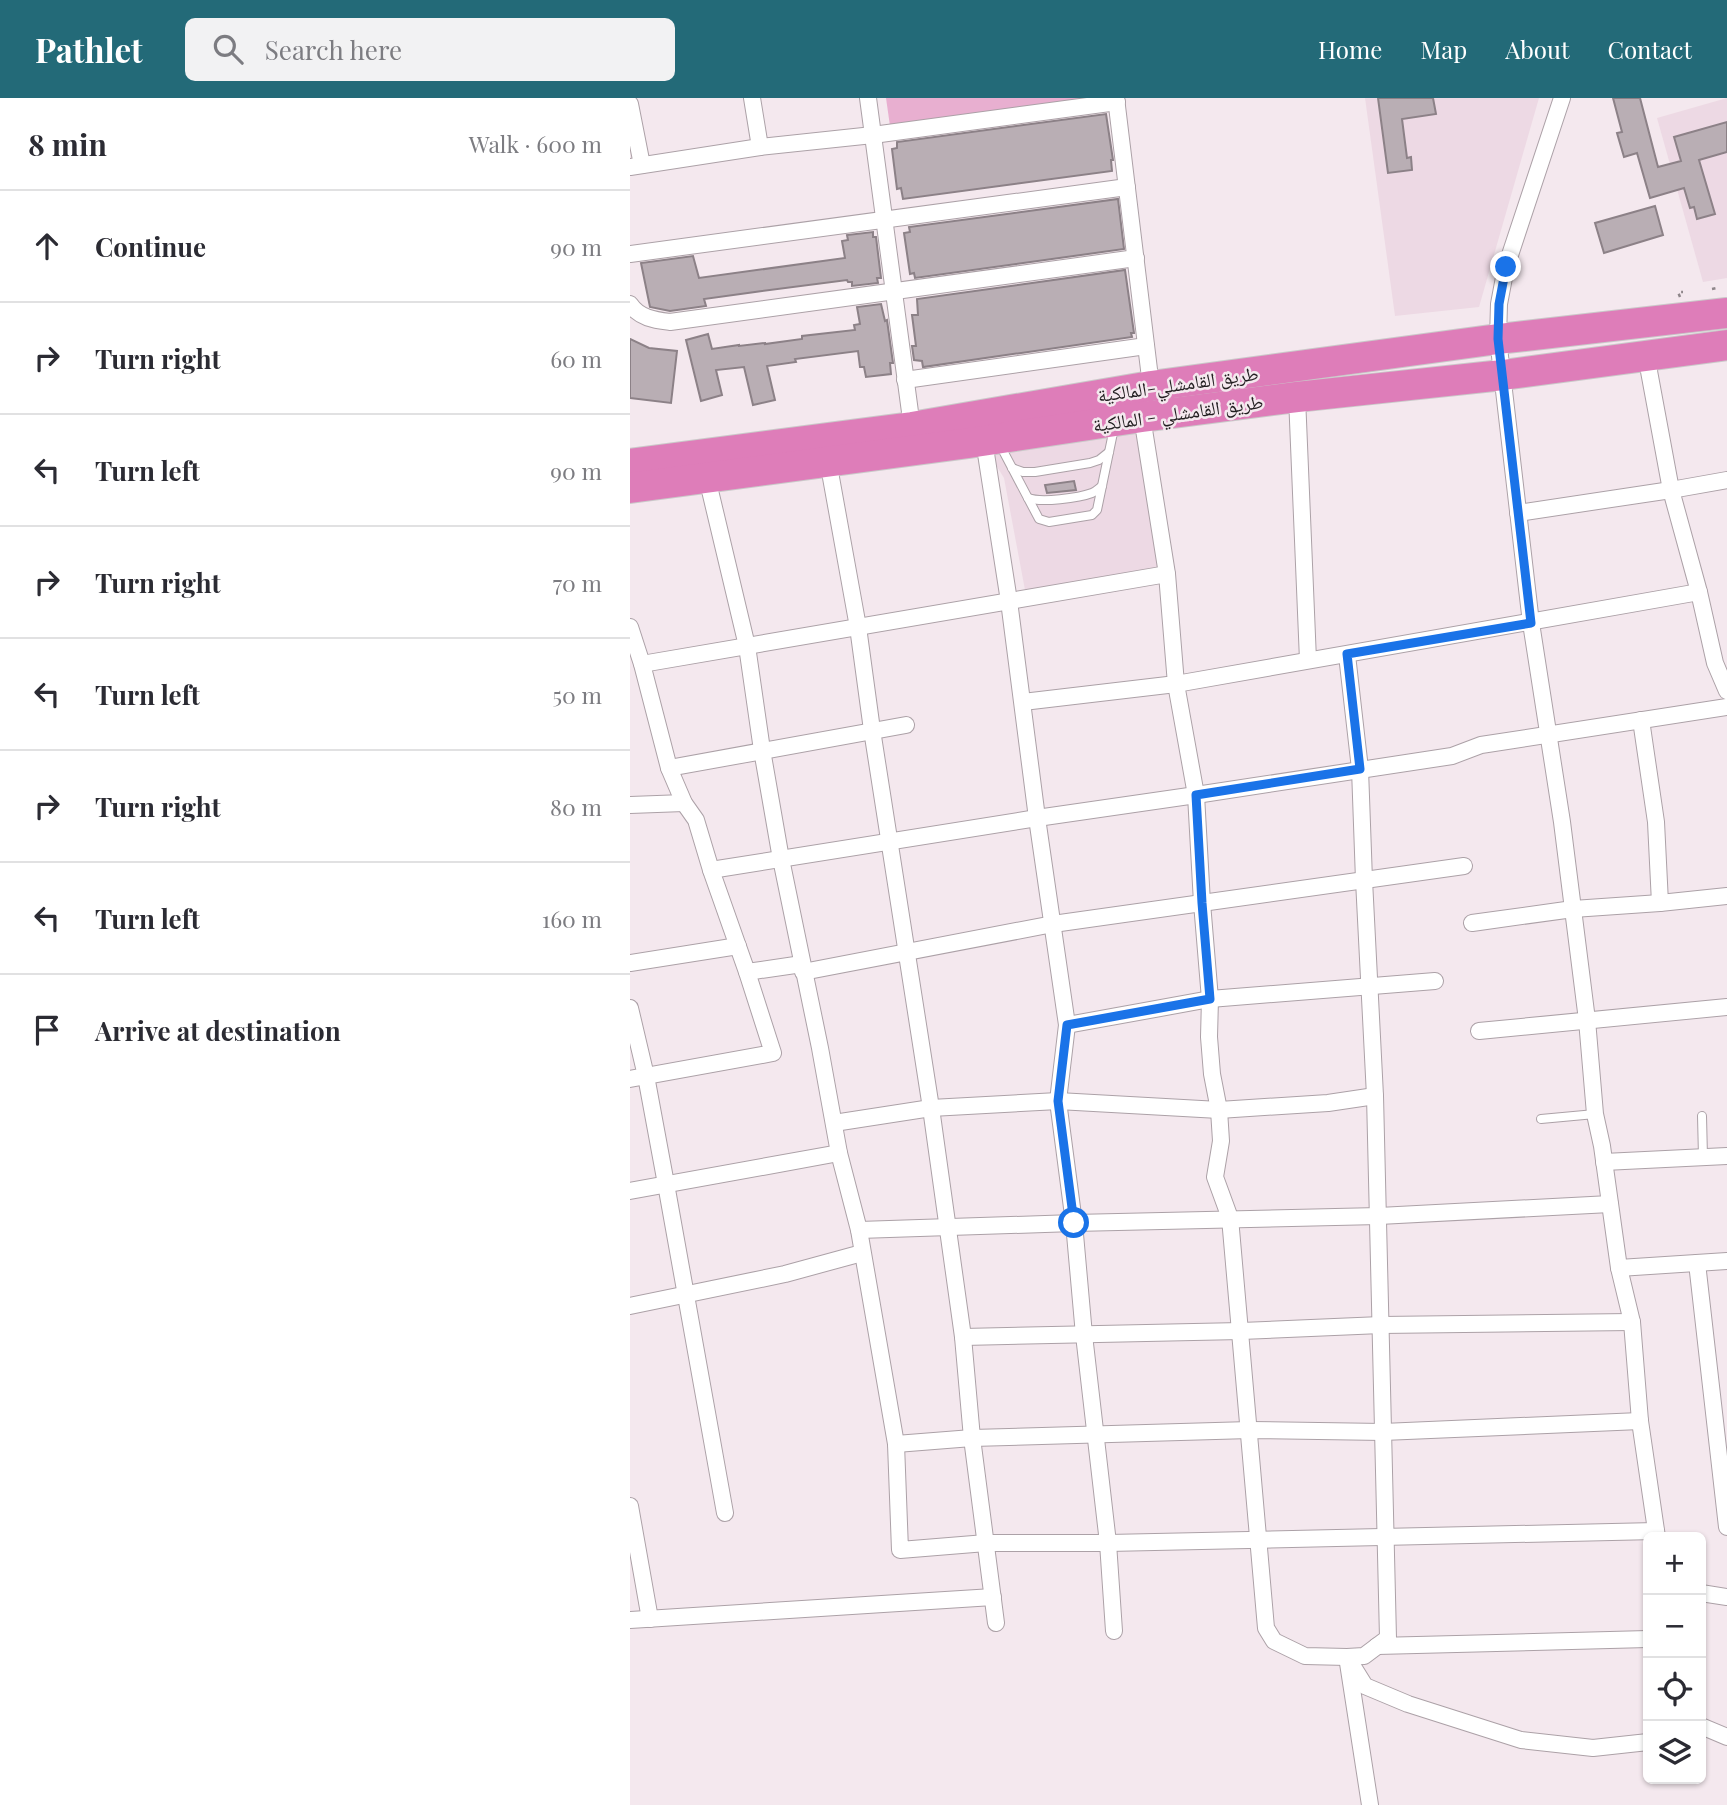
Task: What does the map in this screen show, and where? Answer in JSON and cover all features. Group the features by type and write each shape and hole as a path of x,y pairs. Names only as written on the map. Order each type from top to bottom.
{"highway":[{"name":"طريق القامشلي-المالكية","path":"630,464 912,427 979,435 1498,339 1727,313"},
{"name":"طريق القامشلي - المالكية","path":"630,488 828,461 1150,405 1297,397 1503,375 1727,345"}],"street":[{"path":"752,98 760,147"},
{"path":"868,98 912,427"},
{"path":"1562,98 1506,267 1499,304 1498,339 1531,623 1562,822 1587,1020 1595,1114 1619,1268 1632,1322 1640,1421 1656,1532"},
{"path":"630,104 636,166 1117,100 1146,346 1176,684 1196,795 1210,999 1209,1037 1221,1141 1215,1177 1230,1219 1266,1628 1274,1641 1305,1656 1347,1657 1364,1656 1388,1638 1375,1096 1360,769 1347,654"},
{"path":"630,254 1127,187"},
{"path":"630,304 633,309 650,319 670,321 1136,258"},
{"path":"905,380 1146,346"},
{"path":"1646,355 1671,490 1715,663 1727,691"},
{"path":"1297,397 1308,660"},
{"path":"979,435 1009,601 1067,1025 1058,1101 1074,1223 1108,1542 1114,1631"},
{"path":"828,461 858,627 930,1108 963,1337 972,1438 996,1623"},
{"path":"707,478 747,646 781,859 839,1153 859,1230 895,1444 900,1550 986,1543 1643,1534"},
{"path":"1518,513 1727,480"},
{"path":"642,664 1167,574"},
{"path":"1023,702 1176,684 1699,592"},
{"path":"630,627 668,768 684,803 696,820 773,1053 638,1078"},
{"path":"712,870 1452,756 1481,745 1727,706"},
{"path":"1641,720 1656,822 1660,903"},
{"path":"668,768 906,725"},
{"path":"630,805 684,803"},
{"path":"747,972 803,968 907,953 1053,924 1464,866"},
{"path":"1472,923 1573,909 1727,896"},
{"path":"630,963 738,946"},
{"path":"1067,1025 1210,999 1435,981"},
{"path":"1479,1031 1727,1007"},
{"path":"630,1009 638,1078 666,1184 725,1513"},
{"path":"834,1123 930,1108 1058,1101 1219,1110 1328,1103 1375,1096"},
{"path":"630,1191 839,1153"},
{"path":"1604,1162 1727,1156"},
{"path":"859,1230 1379,1216 1610,1204"},
{"path":"630,1306 785,1274 862,1253"},
{"path":"1619,1268 1727,1261"},
{"path":"1697,1263 1727,1527"},
{"path":"963,1337 1381,1325 1632,1322"},
{"path":"895,1444 972,1438 1250,1430 1383,1432 1640,1421"},
{"path":"630,1506 650,1619"},
{"path":"1706,1594 1727,1597"},
{"path":"630,1620 993,1597"},
{"path":"1377,1646 1643,1639"},
{"path":"1347,1657 1365,1686 1408,1704 1521,1740 1594,1748 1643,1743"},
{"path":"1347,1657 1370,1805"},
{"path":"1706,1728 1727,1737"}],"lane":[{"path":"1012,468 1035,472 1099,460 1110,452 1150,405"},
{"path":"979,435 1012,468 1039,519 1045,523 1088,516 1097,510 1110,452"},
{"path":"1028,498 1041,501 1088,494 1103,484"},
{"path":"1541,1119 1595,1114"},
{"path":"1702,1116 1703,1157"}],"shaded area":[{"path":"886,98 1086,98 890,126"},
{"path":"1365,98 1539,98 1479,307 1395,316"},
{"path":"1727,98 1727,278 1703,282 1657,118"},
{"path":"1136,427 1159,568 1025,590 1004,478 993,460 991,449"}],"building":[{"path":"1378,98 1433,98 1436,114 1402,119 1407,158 1411,157 1412,170 1388,173"},
{"path":"1613,98 1640,98 1658,167 1681,161 1674,137 1727,122 1727,152 1699,160 1715,214 1697,219 1694,207 1690,208 1684,188 1650,198 1637,153 1624,157 1617,133 1622,132"},
{"path":"1106,114 1113,160 1112,171 903,199 901,188 897,189 892,149 897,148 897,142"},
{"path":"1118,199 1124,249 915,278 914,273 910,274 904,233 910,232 909,227"},
{"path":"1655,206 1663,235 1604,253 1595,223"},
{"path":"873,232 881,278 877,278 878,283 852,286 852,282 847,280 704,299 706,306 670,311 650,307 641,263 693,256 699,278 845,258 842,241 848,240 847,235"},
{"path":"1125,270 1134,333 1131,333 1132,337 923,367 922,361 914,360 912,346 916,346 912,315 918,315 917,299"},
{"path":"881,304 885,321 887,320 893,363 890,363 891,374 866,377 864,367 860,367 858,351 795,359 796,362 767,366 775,400 753,405 744,367 716,370 722,395 701,401 686,340 708,334 712,349 855,330 854,325 860,324 857,307"},
{"path":"630,339 649,348 677,351 671,403 630,398"},
{"path":"1074,481 1076,490 1047,493 1045,485"}],"route":[{"path":"1074,1223 1058,1101 1067,1025 1210,999 1196,795 1360,769 1347,654 1531,623 1498,339 1499,304 1506,267"}]}
